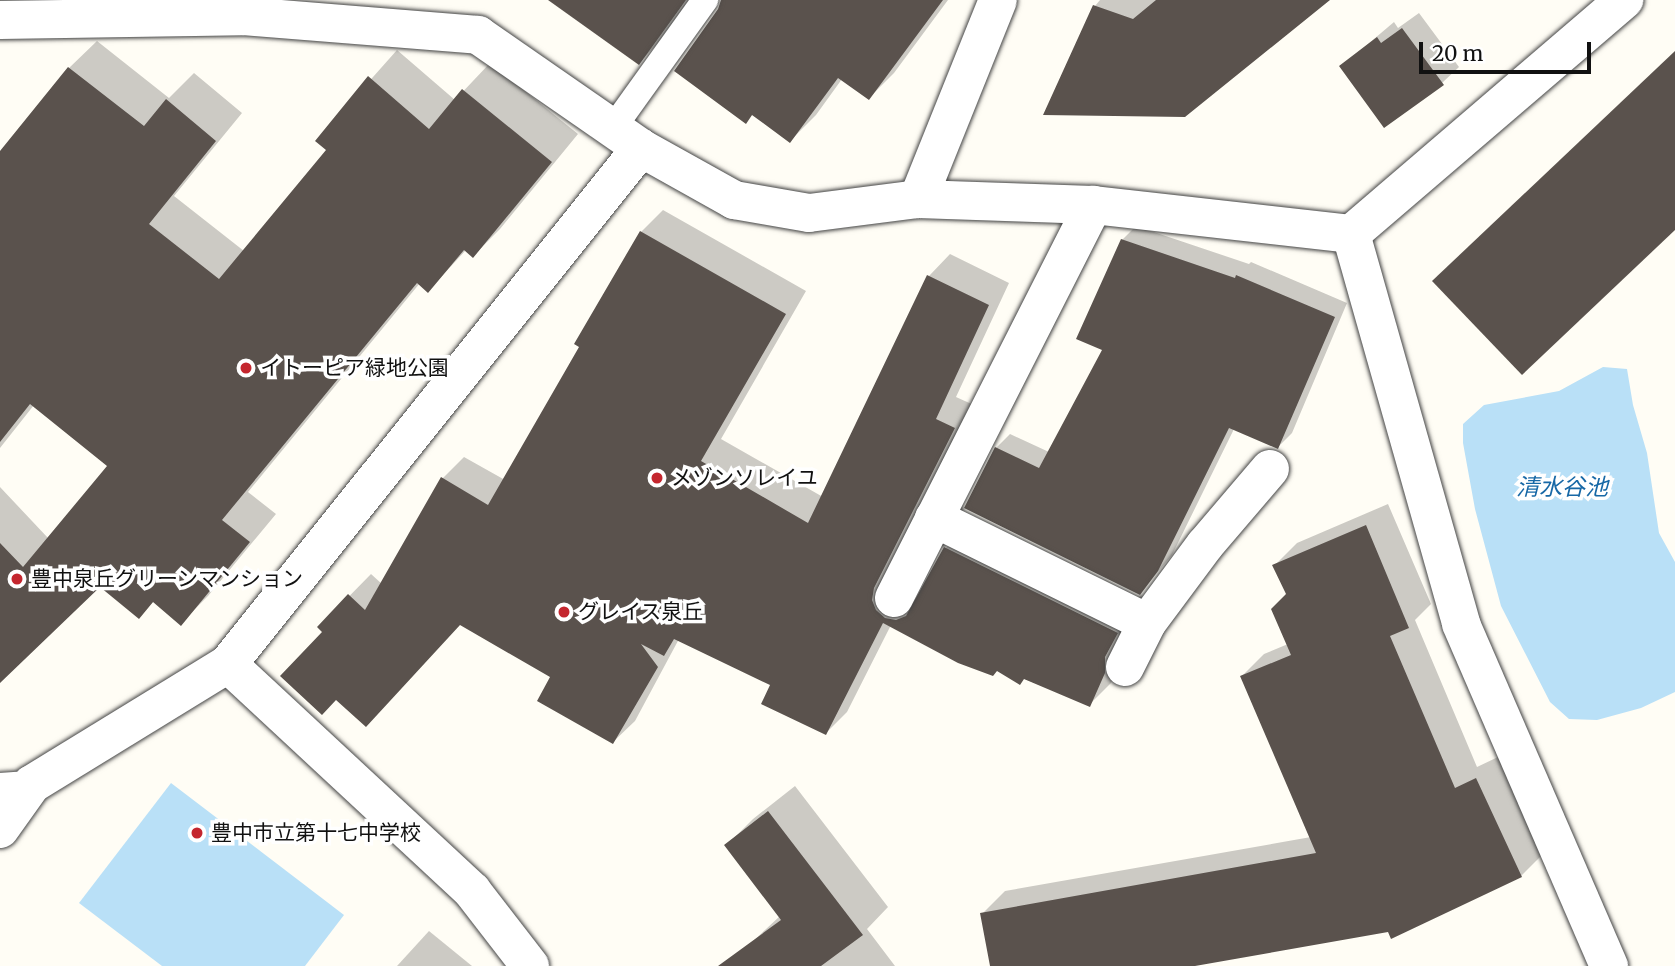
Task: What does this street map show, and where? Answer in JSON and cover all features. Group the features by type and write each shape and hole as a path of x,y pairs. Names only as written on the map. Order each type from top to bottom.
{"street":[{"path":"918,199 998,0"},
{"path":"5,13 243,16 478,35 627,138 734,200 809,213 918,199 1093,205 1351,234 1625,0"},
{"path":"0,829 16,785 228,664 627,138"},
{"path":"894,598 1093,205"},
{"path":"1351,234 1461,624 1609,966"},
{"path":"1125,667 1147,623 1205,545 1270,469"},
{"path":"934,517 1147,623"},
{"path":"228,664 471,891 530,966"}],"lane":[{"path":"627,138 705,0"}],"water":[{"name":"清水谷池","path":"1603,367 1627,369 1633,405 1647,453 1659,533 1675,562 1675,692 1641,708 1597,720 1569,719 1550,702 1501,606 1475,509 1463,443 1463,424 1484,405 1559,391"},
{"path":"171,783 344,915 305,966 162,966 79,903"}],"building":[{"path":"548,0 686,0 639,65"},
{"path":"721,0 943,0 869,100 838,78 790,143 752,115 746,124 674,71 718,9"},
{"path":"1156,0 1330,0 1185,117 1043,115 1093,5 1133,19"},
{"path":"1402,28 1444,85 1384,128 1339,66 1377,37 1381,43"},
{"path":"1675,51 1675,230 1522,375 1432,281"},
{"name":"イトーピア緑地公園","path":"68,67 144,126 166,99 216,141 149,224 219,279 326,150 315,141 368,76 429,129 462,89 552,162 473,258 464,250 428,293 417,283 222,520 250,542 181,626 153,602 139,619 100,587 0,683 0,543 23,567 107,466 30,404 0,442 0,151"},
{"path":"640,231 786,314 701,461 808,523 927,275 989,305 936,419 955,428 874,588 872,600 876,610 885,618 896,620 906,616 944,547 1118,633 1105,657 1105,673 1090,707 1024,679 1020,685 997,671 993,676 958,663 883,623 826,735 761,704 770,685 674,639 664,656 641,644 658,667 613,744 537,701 550,677 460,625 366,727 336,700 322,715 280,676 322,632 317,627 348,594 365,610 441,477 488,505 579,347 574,344"},
{"path":"1121,239 1235,278 1236,275 1335,317 1278,449 1229,428 1158,571 1140,595 964,508 995,447 1039,468 1102,350 1076,339"},
{"path":"1366,525 1409,628 1390,636 1455,788 1476,778 1522,877 1391,939 1388,932 1195,966 990,966 980,913 1316,853 1240,676 1291,655 1271,609 1286,594 1272,565"},
{"path":"768,811 863,935 821,966 718,966 781,920 724,845"}],"place":[{"name":"イトーピア緑地公園","path":"246,368"},
{"name":"メゾンソレイユ","path":"657,478"},
{"name":"豊中泉丘グリーンマンション","path":"17,579"},
{"name":"グレイス泉丘","path":"564,612"},
{"name":"豊中市立第十七中学校","path":"197,833"}]}
